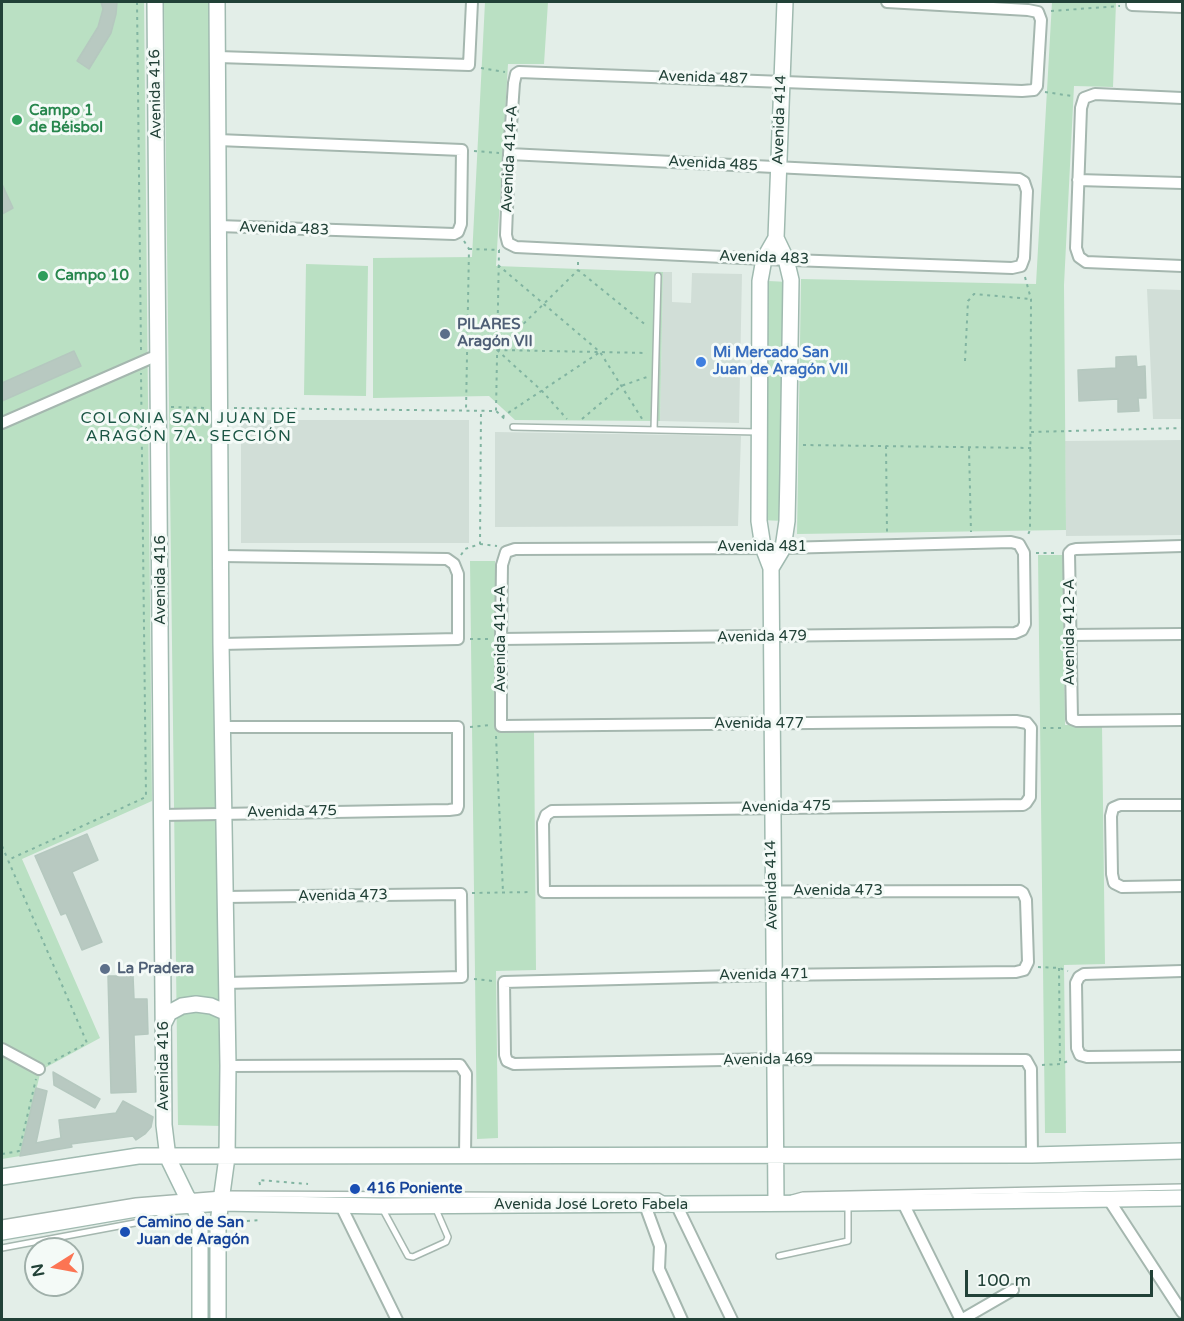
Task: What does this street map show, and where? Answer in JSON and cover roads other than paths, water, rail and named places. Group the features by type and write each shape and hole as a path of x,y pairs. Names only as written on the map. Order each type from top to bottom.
{"street":[{"name":"Avenida 416","path":"155,2 164,1125 168,1158 200,1223 200,1312"},
{"path":"200,1312 218,1312 218,1223 227,1157 217,2"},
{"path":"218,57 469,65 472,2"},
{"name":"Avenida 414","path":"771,568 783,548 787,521 789,445 791,280 786,260 776,238 785,2"},
{"name":"Avenida 487","path":"516,74 524,71 1034,90 1038,82 1041,20 1038,12 887,2"},
{"path":"1132,3 1182,7"},
{"name":"Avenida 414-A","path":"508,243 506,235 509,154 516,74"},
{"path":"1182,98 1095,94 1084,98 1081,108 1076,248 1079,257 1086,262 1182,266"},
{"name":"Avenida 483","path":"218,140 462,150 461,224 458,232 449,234 218,226"},
{"name":"Avenida 485","path":"509,154 1019,179 1024,182 1027,191 1024,258 1021,266"},
{"path":"1078,180 1182,183"},
{"name":"Avenida 414","path":"776,238 764,259 760,280 759,432 759,521 763,547 771,568 776,1203"},
{"name":"Avenida 483","path":"508,243 516,247 786,260 1012,268 1021,266"},
{"path":"2,423 146,360"},
{"name":"Avenida 481","path":"506,552 515,549 783,548 1011,542 1021,549 1025,624 1022,630"},
{"name":"Avenida 412-A","path":"1182,546 1073,551 1070,635 1072,719 1077,722 1182,720"},
{"name":"Avenida 414-A","path":"499,725 502,565 506,552"},
{"path":"221,556 447,559 454,564 458,574 458,639 221,644"},
{"name":"Avenida 479","path":"501,639 1015,633 1022,630"},
{"path":"1070,635 1182,634"},
{"name":"Avenida 477","path":"499,725 1016,721 1027,723 1031,728 1030,797 1026,804"},
{"name":"Avenida 475","path":"162,815 457,809 459,802 458,727 223,727"},
{"name":"Avenida 475","path":"544,892 543,823 546,815 552,812 1026,804"},
{"path":"1182,805 1120,806 1113,808 1111,816 1112,879 1114,883 1122,887 1182,886"},
{"name":"Avenida 473","path":"544,892 1017,891 1023,893 1026,900 1025,968"},
{"name":"Avenida 473","path":"225,897 461,894 462,977 226,983"},
{"name":"Avenida 471","path":"507,1061 504,982 1016,972 1025,968"},
{"path":"1182,971 1084,974 1078,976 1076,983 1077,1048 1080,1055 1087,1057 1182,1056"},
{"path":"164,1023 169,1013 182,1006 196,1004 210,1006 227,1013"},
{"path":"2,1049 39,1069"},
{"name":"Avenida 469","path":"507,1061 514,1064 775,1059 1023,1059 1029,1063 1032,1155"},
{"path":"228,1066 457,1064 463,1067 466,1074 465,1156"},
{"path":"2,1177 138,1156 168,1158 775,1154 1032,1155 1182,1151"},
{"name":"Avenida José Loreto Fabela","path":"2,1232 136,1209 221,1199 341,1206 435,1206 903,1203 1182,1198"},
{"path":"1109,1200 1181,1309"},
{"path":"903,1203 961,1320 1013,1290"},
{"path":"676,1204 732,1320"},
{"path":"645,1205 660,1246 659,1269 682,1320"},
{"path":"341,1206 398,1320"}],"lane":[{"path":"651,430 658,276"},
{"path":"513,427 759,432"},
{"path":"776,1203 803,1195 1182,1187"},
{"path":"221,1199 658,1196 676,1204"},
{"path":"2,1223 136,1202 188,1202"},
{"path":"2,1248 156,1219 188,1202"},
{"path":"779,1256 848,1241 848,1203"},
{"path":"381,1206 408,1256 413,1257 446,1242 448,1237 435,1206"}],"place":[{"name":"Campo 1 de Béisbol","path":"17,120"},
{"name":"Campo 10","path":"43,276"},
{"name":"PILARES Aragón VII","path":"445,334"},
{"name":"Mi Mercado San Juan de Aragón VII","path":"701,362"},
{"name":"La Pradera","path":"105,969"},
{"name":"416 Poniente","path":"355,1189"},
{"name":"Camino de San Juan de Aragón","path":"125,1232"}],"district":[{"name":"COLONIA SAN JUAN DE ARAGÓN 7A. SECCIÓN","path":"189,428"}]}
